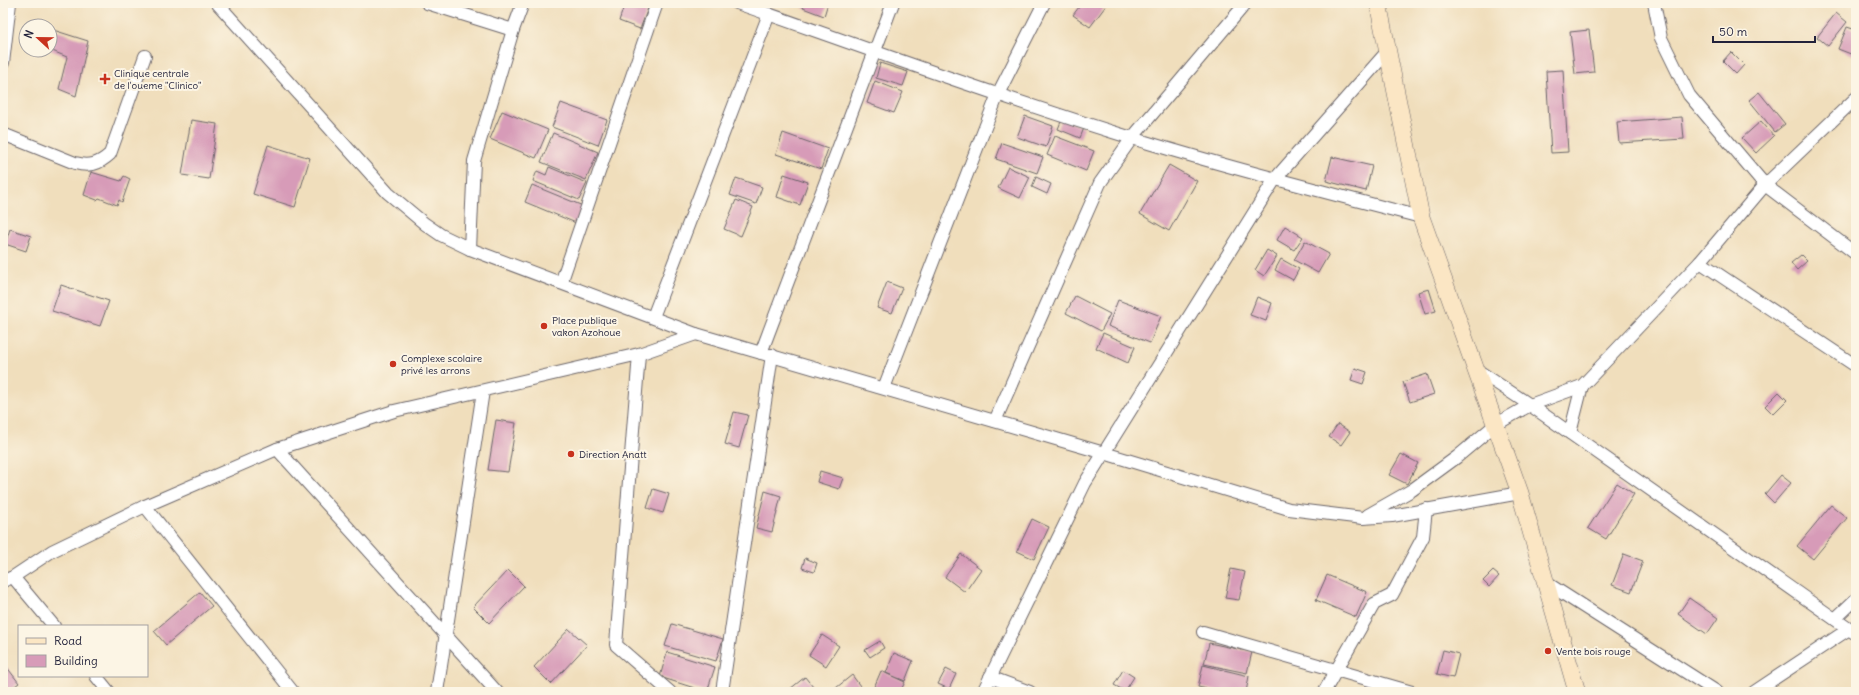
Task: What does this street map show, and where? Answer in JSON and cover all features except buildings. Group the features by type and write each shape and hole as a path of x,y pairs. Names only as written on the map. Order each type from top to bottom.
{"main road":[{"path":"1378,3 1386,53 1420,217 1477,370 1520,493 1577,692"}],"street":[{"path":"3,63 10,3"},
{"path":"217,3 388,193 425,224 441,235 470,249 696,334 884,388 1289,509 1364,518 1392,516 1520,493"},
{"path":"427,3 513,30"},
{"path":"470,249 474,161 513,30 523,3"},
{"path":"561,283 657,3"},
{"path":"737,3 998,94 1132,138 1275,179 1420,217"},
{"path":"722,692 767,354 874,50 893,3"},
{"path":"884,388 998,94 1044,3"},
{"path":"995,421 1100,183 1132,138 1246,3"},
{"path":"1654,3 1661,38 1689,95 1765,185 1856,254"},
{"path":"653,317 769,14"},
{"path":"983,692 1085,483 1275,179 1386,53"},
{"path":"3,134 75,163 84,165 95,164 102,161 110,154 145,56"},
{"path":"1364,518 1412,490 1457,457 1495,424 1530,405 1582,386 1700,262 1765,185 1856,98"},
{"path":"1700,262 1856,366"},
{"path":"53,625 8,579 52,551 145,506 277,449 394,411 639,354 696,334"},
{"path":"639,354 616,645 670,692"},
{"path":"1477,370 1530,405 1853,631 1754,692"},
{"path":"1570,433 1582,386"},
{"path":"437,692 483,391"},
{"path":"277,449 497,692"},
{"path":"145,506 293,692"},
{"path":"1324,692 1374,604 1392,595 1423,537 1426,509"},
{"path":"1546,582 1717,692"},
{"path":"1836,619 1856,599"},
{"path":"1203,632 1412,692"},
{"path":"97,677 109,692"},
{"path":"990,677 1030,692"}],"place":[{"name":"Clinique centrale de l'oueme \"Clinico\"","path":"105,79"},
{"name":"Place publique vakon Azohoue","path":"544,326"},
{"name":"Complexe scolaire privé les arrons","path":"393,364"},
{"name":"Direction Anatt","path":"571,454"},
{"name":"Vente bois rouge","path":"1548,651"}]}
